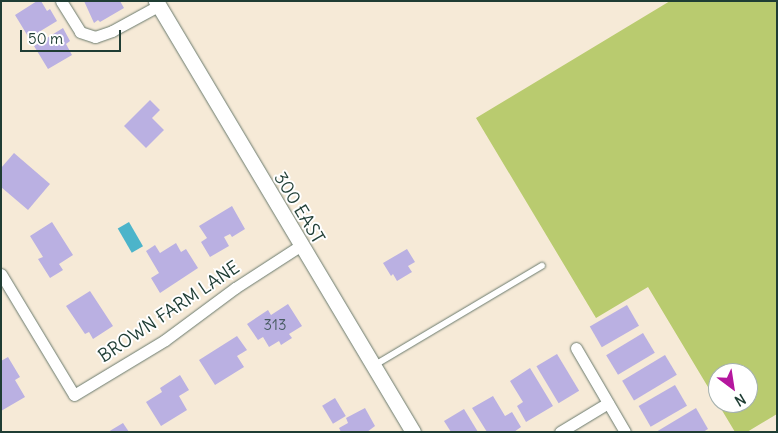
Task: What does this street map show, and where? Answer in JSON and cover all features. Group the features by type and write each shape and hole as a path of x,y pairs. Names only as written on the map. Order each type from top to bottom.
{"main road":[{"name":"300 EAST","path":"157,3 300,246 413,432"}],"street":[{"path":"61,1 80,32 95,37 112,31 157,3"},
{"name":"BROWN FARM LANE","path":"1,274 74,395 165,340 235,288 300,246"},
{"path":"576,348 625,432"},
{"path":"560,432 608,403"}],"lane":[{"path":"373,366 542,266"}],"green space":[{"path":"670,1 777,1 777,414 747,432 735,432 724,413 758,413 758,363 708,363 708,387 648,287 596,318 476,118"}],"water":[{"path":"129,222 143,246 132,253 118,228"}],"building":[{"path":"37,1 41,1 47,11 50,9 57,21 29,38 15,15"},
{"path":"84,1 120,1 124,8 100,22 98,20 94,23"},
{"path":"63,28 70,41 66,44 72,55 48,69 34,46"},
{"path":"150,100 160,110 152,118 164,130 146,148 124,126"},
{"path":"14,153 50,184 28,210 1,187 1,168"},
{"path":"232,206 245,229 232,237 230,234 224,237 229,246 210,257 201,242 207,238 199,226"},
{"path":"52,222 73,255 59,264 63,270 50,278 38,259 43,257 30,236"},
{"path":"176,243 181,252 186,249 198,268 160,293 151,278 159,273 146,251 155,245 160,253"},
{"path":"407,249 415,262 408,266 412,272 397,281 393,274 391,276 383,263"},
{"path":"90,291 113,326 93,339 89,332 85,334 66,306"},
{"path":"288,304 302,326 289,334 292,338 281,345 279,341 269,347 263,337 258,340 247,324 268,310 271,315"},
{"path":"627,305 639,326 602,347 590,326"},
{"path":"643,333 655,353 618,375 606,355"},
{"path":"237,336 247,350 237,356 244,367 215,385 199,360"},
{"path":"557,354 579,391 559,403 536,366"},
{"path":"665,355 677,375 634,400 622,381"},
{"path":"8,357 20,377 15,380 25,397 1,411 1,361"},
{"path":"530,368 553,406 526,422 517,406 523,402 510,381"},
{"path":"180,375 189,390 179,396 187,410 161,426 146,402 162,392 160,388"},
{"path":"675,385 687,406 651,427 639,406"},
{"path":"493,396 505,416 512,412 521,427 514,432 487,432 472,408"},
{"path":"335,398 346,416 333,424 322,406"},
{"path":"365,408 375,426 367,432 341,432 339,428 348,423 346,418"},
{"path":"696,408 708,429 703,432 656,432"},
{"path":"464,409 478,432 451,432 444,421"},
{"path":"123,423 129,432 108,432"}]}
